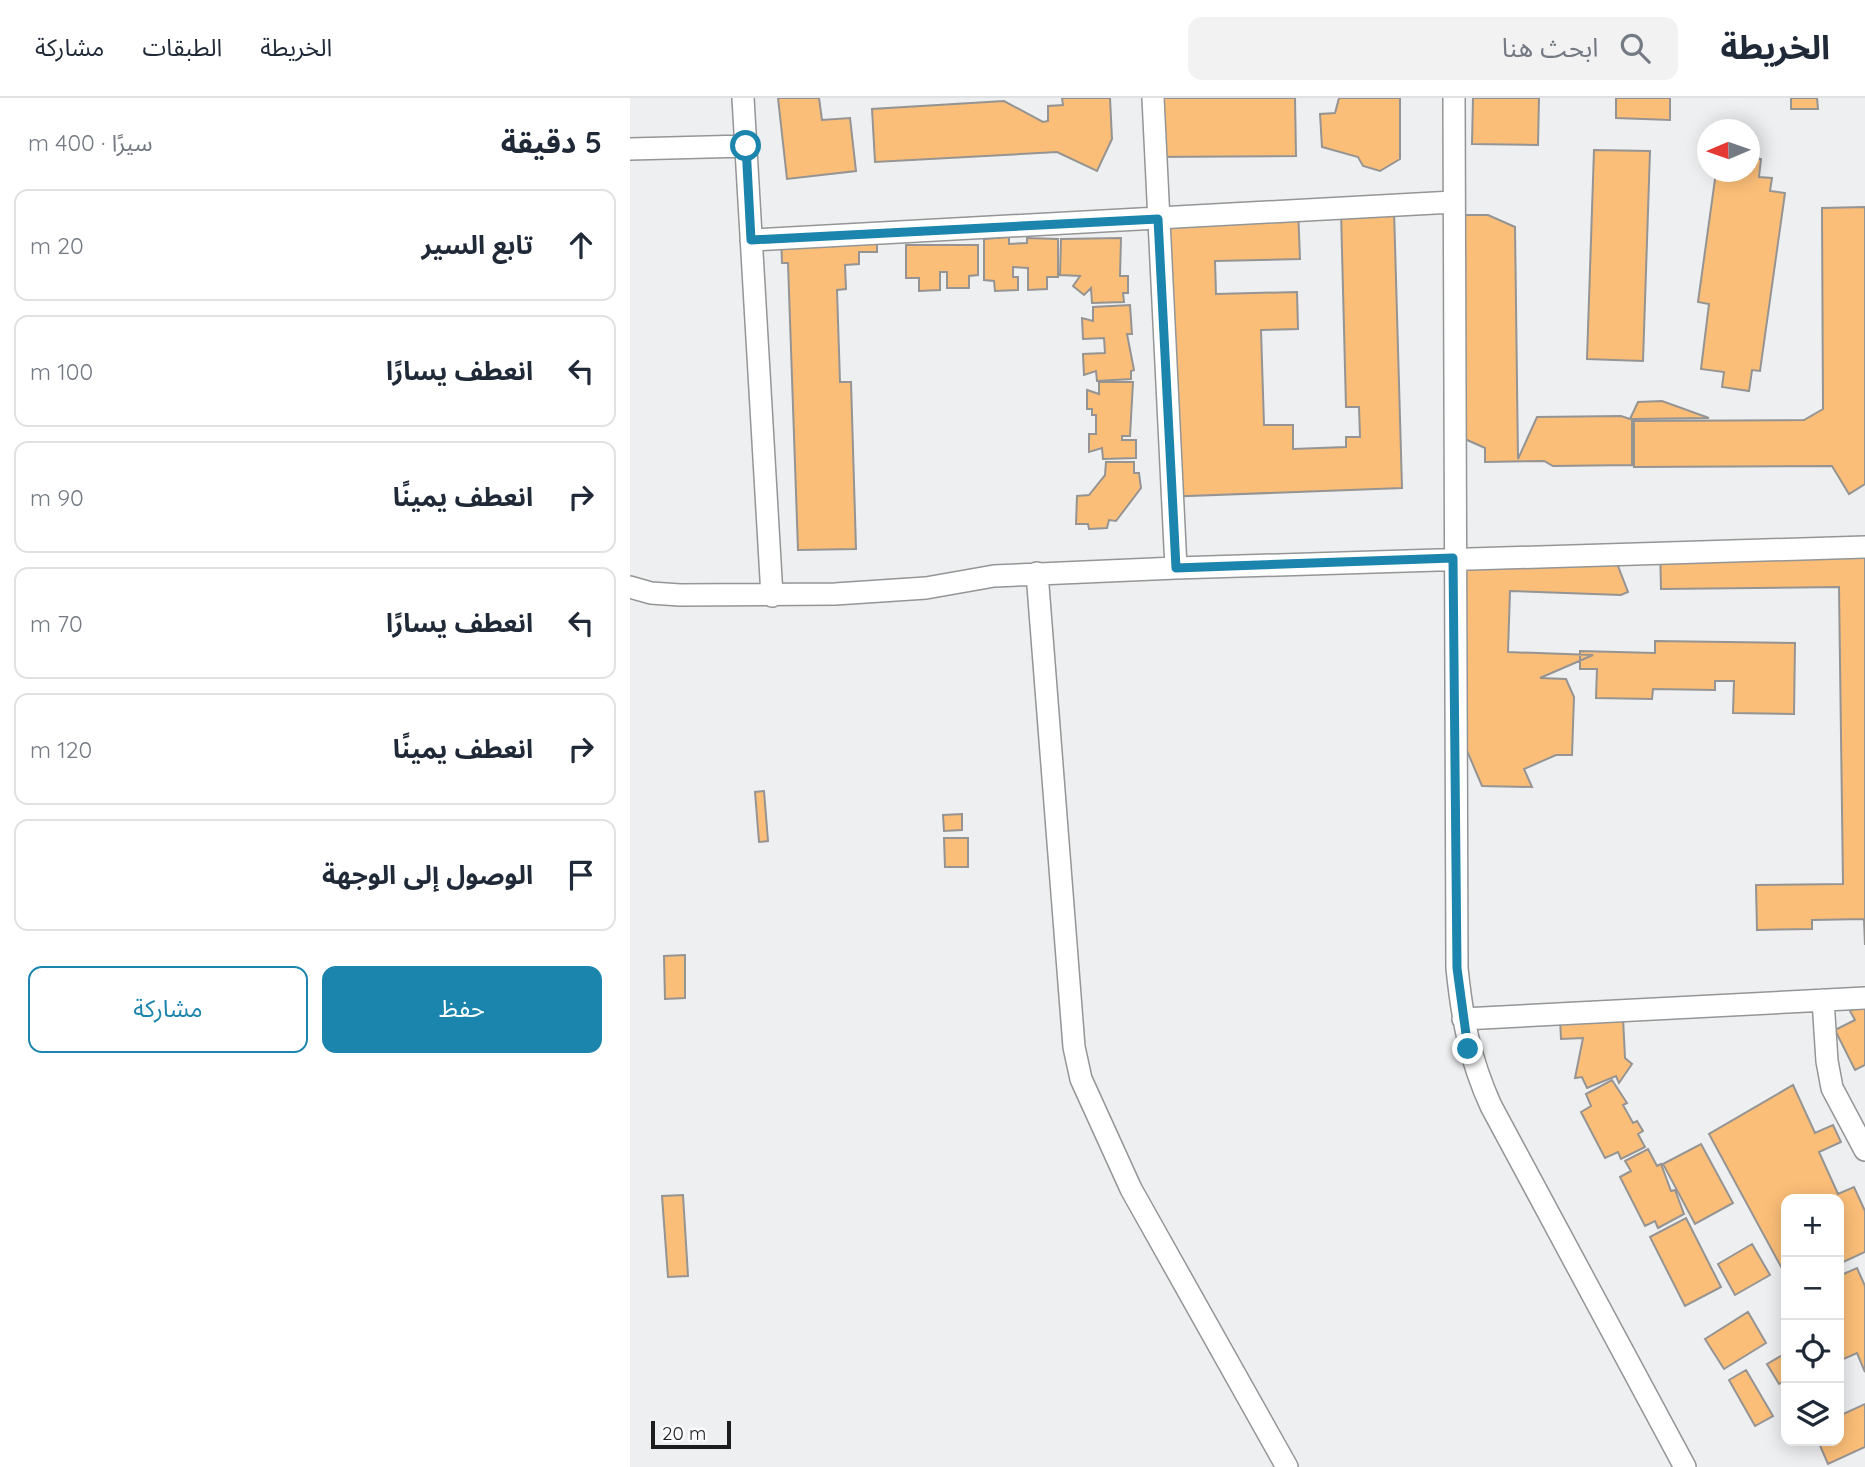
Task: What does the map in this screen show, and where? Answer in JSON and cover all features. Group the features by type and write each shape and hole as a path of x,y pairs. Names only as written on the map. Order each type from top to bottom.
{"street":[{"path":"743,98 772,596"},
{"path":"1153,98 1176,568"},
{"path":"1454,98 1453,558 1457,968 1462,1019 1475,1071 1491,1106 1685,1467"},
{"path":"630,149 746,146"},
{"path":"751,240 1453,202"},
{"path":"630,587 651,593 772,596 892,591 973,578 1037,573 1865,547"},
{"path":"1037,573 1061,900 1074,1047 1081,1079 1131,1189 1287,1467"},
{"path":"1462,1019 1865,998"},
{"path":"1824,1000 1826,1061 1832,1088 1865,1150"}],"building":[{"path":"778,98 819,98 822,120 850,118 856,171 787,179"},
{"path":"1062,98 1110,98 1112,139 1097,171 1057,152 875,162 872,109 1004,101 1043,122 1048,121 1048,106 1063,105"},
{"path":"1148,98 1295,98 1296,156 1149,157"},
{"path":"1339,98 1400,98 1400,159 1380,171 1363,166 1358,157 1322,147 1320,114 1335,113"},
{"path":"1473,98 1539,98 1538,145 1472,144"},
{"path":"1616,98 1670,98 1670,120 1616,118"},
{"path":"1791,98 1817,98 1818,109 1791,109"},
{"path":"1594,150 1650,151 1643,361 1587,359"},
{"path":"1760,177 1772,178 1770,191 1785,193 1760,371 1752,370 1749,391 1722,387 1724,372 1701,369 1709,304 1698,302 1715,182 1760,182"},
{"path":"1865,207 1865,484 1849,494 1832,466 1634,467 1634,421 1804,420 1823,409 1822,208"},
{"path":"1298,208 1300,259 1215,261 1216,294 1297,292 1298,329 1261,330 1264,425 1293,425 1293,449 1346,447 1346,437 1360,437 1359,407 1346,407 1341,211 1394,210 1402,488 1162,497 1154,212"},
{"path":"1461,215 1488,215 1515,227 1518,459 1537,417 1621,416 1630,419 1638,402 1662,401 1709,418 1632,419 1632,465 1553,466 1544,461 1485,462 1485,448 1456,435"},
{"path":"877,231 877,252 859,252 859,264 845,265 846,289 837,290 840,382 851,382 856,549 798,550 788,263 782,263 781,233"},
{"path":"1009,237 1009,244 1027,243 1027,238 1058,239 1058,277 1047,277 1047,289 1028,290 1028,268 1013,267 1013,277 1018,277 1018,290 995,291 994,281 984,280 984,239"},
{"path":"1121,238 1120,276 1128,276 1128,293 1123,293 1124,302 1092,303 1091,288 1084,295 1073,286 1080,276 1060,275 1061,239"},
{"path":"906,245 978,245 978,275 969,276 969,288 947,288 947,272 940,272 940,290 919,291 919,278 906,278"},
{"path":"1130,305 1132,334 1127,334 1134,370 1131,371 1131,379 1097,381 1096,371 1084,375 1083,354 1105,353 1104,338 1083,339 1082,318 1093,321 1093,307"},
{"path":"1099,382 1133,382 1130,436 1122,436 1122,440 1136,440 1136,458 1103,459 1102,448 1089,452 1089,434 1096,434 1096,415 1092,415 1092,409 1087,409 1087,390 1099,394"},
{"path":"1106,462 1134,462 1134,473 1139,473 1141,488 1116,521 1109,520 1107,528 1089,529 1088,524 1076,524 1077,496 1089,495 1105,475"},
{"path":"1865,543 1865,945 1864,919 1812,920 1812,929 1757,930 1756,885 1843,884 1839,587 1661,589 1660,546"},
{"path":"1584,552 1645,554 1618,566 1628,592 1621,595 1510,591 1508,652 1593,655 1540,678 1566,679 1574,697 1572,755 1556,755 1524,769 1532,787 1482,786 1462,739 1451,571"},
{"path":"1655,641 1795,643 1794,714 1733,713 1734,681 1715,681 1715,690 1653,689 1652,699 1596,698 1597,669 1580,669 1580,651 1655,653"},
{"path":"764,791 768,841 759,842 755,792"},
{"path":"962,814 962,830 944,831 943,815"},
{"path":"944,838 968,838 968,867 945,867"},
{"path":"685,955 685,998 665,999 664,956"},
{"path":"1865,1003 1865,1065 1855,1070 1835,1030 1855,1020 1850,1011"},
{"path":"1623,1018 1625,1058 1632,1064 1619,1083 1616,1076 1587,1088 1582,1077 1575,1078 1583,1038 1561,1039 1560,1019"},
{"path":"1612,1080 1627,1103 1623,1105 1633,1123 1637,1121 1643,1131 1638,1134 1645,1147 1621,1159 1618,1152 1605,1158 1581,1112 1591,1106 1586,1094"},
{"path":"1793,1085 1815,1133 1833,1125 1841,1142 1819,1152 1838,1194 1781,1194 1781,1267 1709,1134"},
{"path":"1701,1144 1733,1203 1695,1224 1663,1164"},
{"path":"1648,1149 1657,1166 1661,1164 1671,1191 1675,1190 1684,1214 1658,1228 1655,1221 1645,1226 1620,1177 1631,1171 1625,1161"},
{"path":"1854,1187 1865,1211 1865,1252 1844,1262 1844,1194 1838,1194"},
{"path":"683,1195 688,1276 668,1277 662,1196"},
{"path":"1686,1218 1721,1287 1685,1306 1650,1237"},
{"path":"1752,1244 1770,1275 1735,1295 1718,1264"},
{"path":"1857,1268 1865,1286 1865,1372 1857,1353 1844,1359 1844,1274"},
{"path":"1748,1312 1766,1343 1724,1369 1705,1339"},
{"path":"1781,1356 1781,1383 1779,1384 1767,1364"},
{"path":"1746,1370 1773,1416 1755,1426 1729,1380"},
{"path":"1865,1404 1865,1447 1828,1464 1820,1446 1844,1446 1844,1414"}],"route":[{"path":"746,146 751,240 1158,219 1176,568 1453,558 1457,968 1468,1049"}]}
